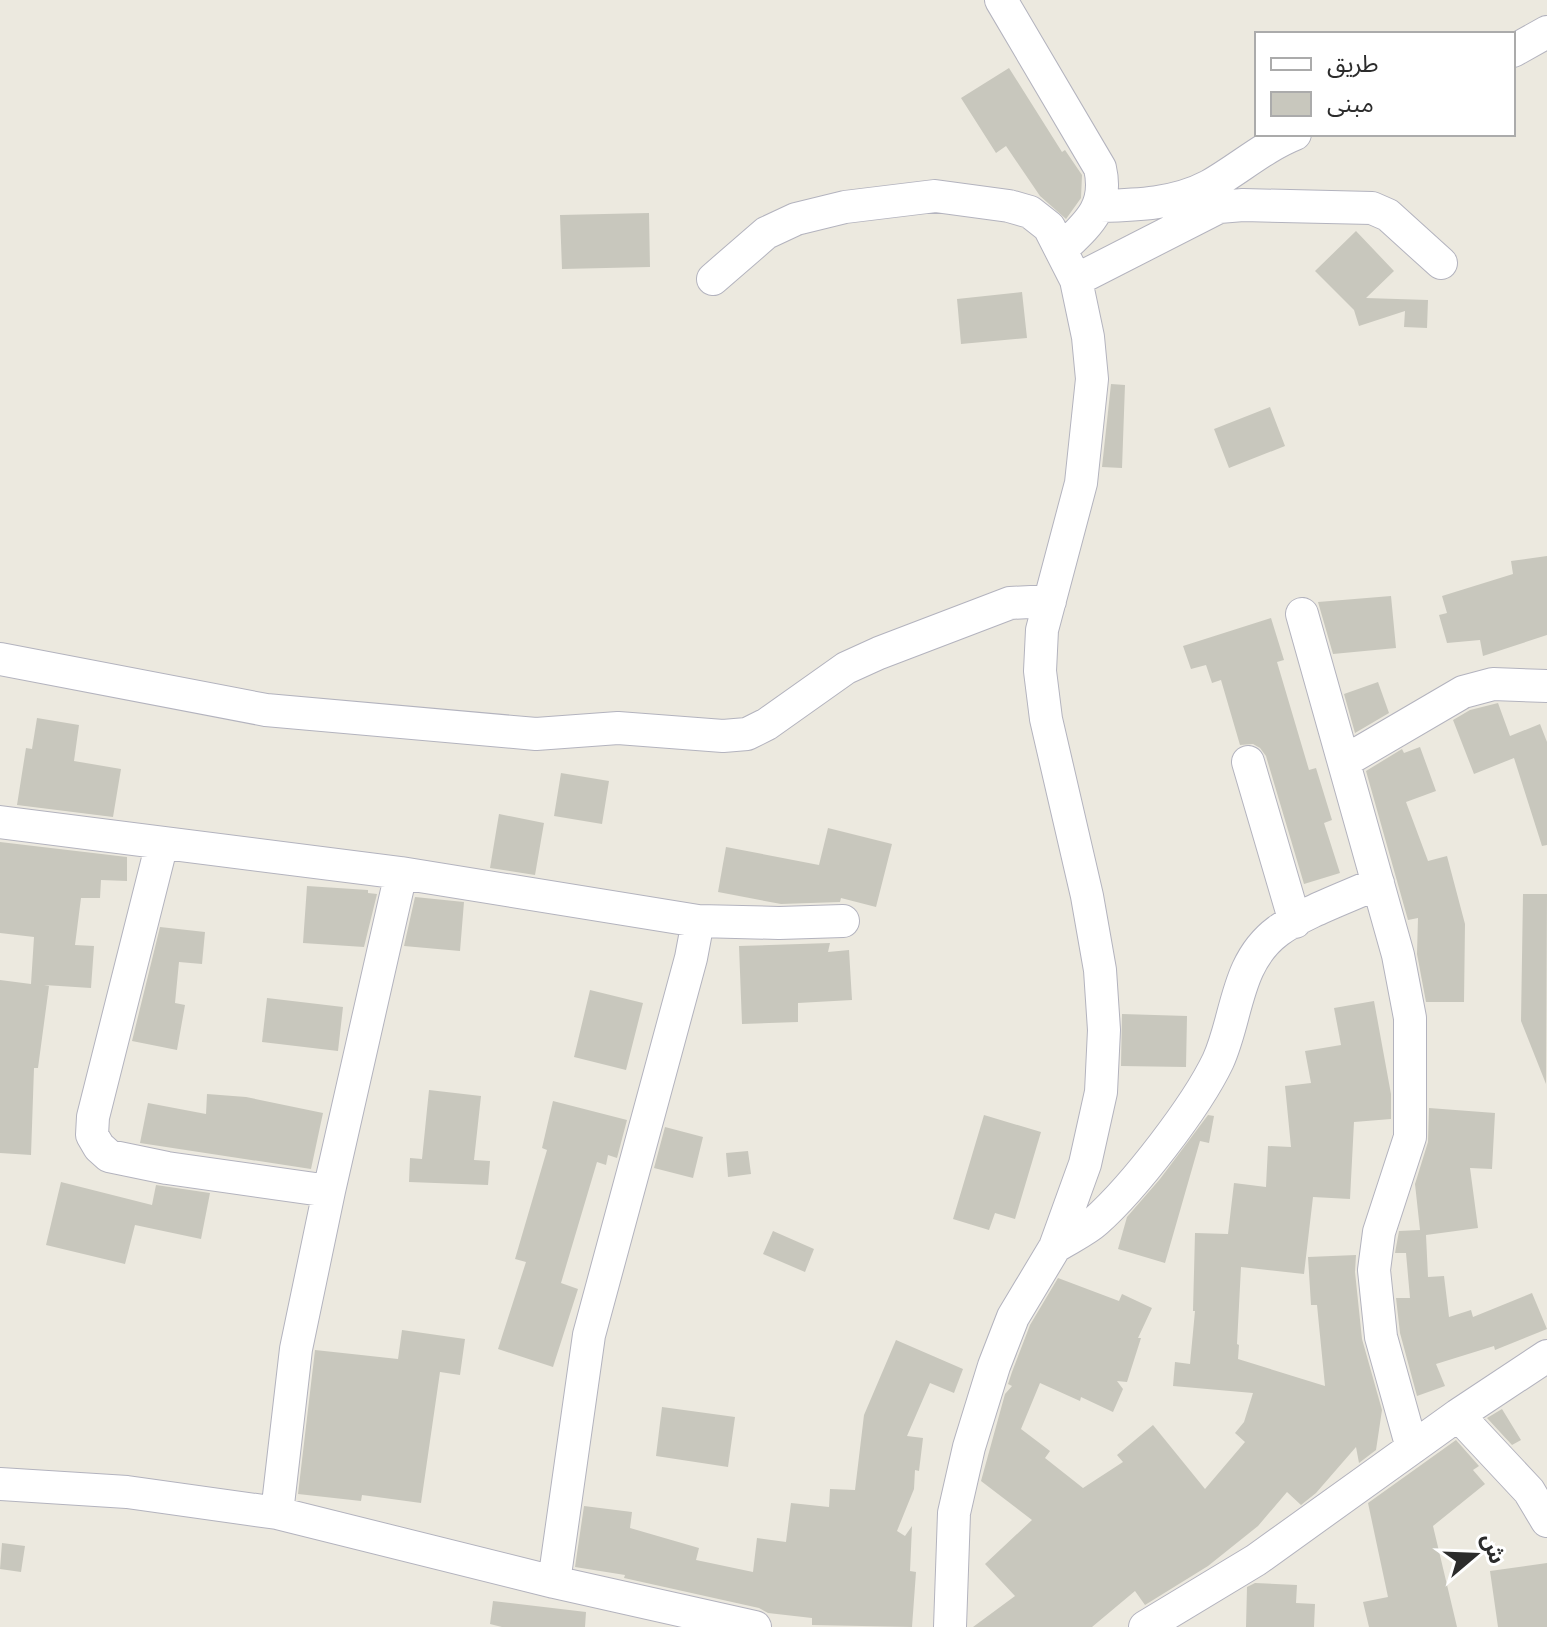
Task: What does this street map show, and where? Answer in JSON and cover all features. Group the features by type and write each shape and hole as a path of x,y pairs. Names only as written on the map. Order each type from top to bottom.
{"street":[{"path":"1001,0 1100,168 1103,181 1100,206 1087,226 1062,249"},
{"path":"1515,50 1547,32"},
{"path":"1100,206 1150,204 1177,198 1209,186 1272,144 1290,136"},
{"path":"713,279 766,233 796,219 845,207 935,196 1009,206 1030,212 1049,227 1076,280 1088,337 1092,379 1081,483 1042,630 1040,671 1100,970 1104,1030 1101,1092 1085,1164 1055,1247 1013,1317 969,1447 954,1513 950,1627"},
{"path":"1076,280 1219,207 1243,205 1372,208 1388,215 1441,263"},
{"path":"0,659 266,710 536,734 618,728 723,736 747,734 767,724 846,668 879,653 1010,603 1050,601"},
{"path":"1302,614 1398,955 1410,1018 1410,1137 1379,1232 1374,1270 1381,1337 1412,1448"},
{"path":"1345,761 1463,692 1493,684 1547,686"},
{"path":"1248,762 1295,922"},
{"path":"0,822 401,873 698,921 843,921"},
{"path":"162,843 93,1117 92,1135 109,1156 167,1168 329,1191"},
{"path":"277,1513 296,1349 401,873"},
{"path":"1055,1247 1094,1223 1117,1200 1166,1139 1219,1059 1245,973 1261,949 1278,931 1378,883"},
{"path":"554,1582 589,1335 691,958 698,921"},
{"path":"1145,1627 1256,1560 1458,1415 1547,1356"},
{"path":"1458,1415 1529,1491 1547,1521"},
{"path":"0,1484 127,1492 277,1513 554,1582 755,1627"}],"building":[{"path":"1009,68 1062,152 1065,150 1082,175 1081,198 1066,219 1040,196 1006,146 996,153 961,98"},
{"path":"649,213 650,267 562,269 560,215"},
{"path":"1356,231 1394,271 1366,298 1428,300 1427,328 1404,327 1405,311 1359,326 1354,310 1315,271"},
{"path":"1022,292 1027,338 961,344 957,299"},
{"path":"1111,384 1125,385 1122,468 1102,467"},
{"path":"1270,407 1285,446 1229,468 1214,429"},
{"path":"1547,556 1547,635 1483,656 1480,640 1447,643 1439,615 1447,613 1442,596 1513,574 1511,561"},
{"path":"1391,596 1396,648 1333,654 1318,602"},
{"path":"1271,618 1284,660 1277,662 1309,770 1316,768 1332,820 1324,823 1340,873 1304,884 1266,756 1253,744 1240,745 1221,680 1212,683 1206,665 1191,669 1183,646"},
{"path":"1378,682 1389,713 1355,733 1344,694"},
{"path":"1498,703 1510,736 1540,724 1547,742 1547,845 1542,846 1514,758 1474,774 1453,720 1470,710"},
{"path":"37,718 79,725 74,761 121,769 113,817 17,805 26,748 32,749"},
{"path":"1420,747 1436,791 1406,802 1428,861 1447,856 1465,924 1464,1002 1426,1002 1417,954 1418,918 1408,920 1366,771 1402,749 1404,753"},
{"path":"561,773 609,781 602,824 554,816"},
{"path":"499,814 544,823 535,875 490,868"},
{"path":"828,828 892,844 876,907 841,898 840,902 781,904 718,892 726,847 819,865"},
{"path":"0,842 127,857 127,881 101,880 100,898 81,898 75,945 94,946 91,988 44,985 49,986 38,1068 34,1068 31,1155 0,1153 0,980 31,984 34,937 0,933"},
{"path":"307,886 368,890 368,893 377,894 364,947 303,943"},
{"path":"1523,894 1547,894 1546,1084 1521,1021"},
{"path":"415,897 464,902 460,951 404,946"},
{"path":"160,927 205,932 202,964 179,962 175,1003 185,1005 177,1050 132,1041"},
{"path":"830,943 828,952 849,950 852,1000 798,1003 798,1022 742,1024 739,946"},
{"path":"590,990 643,1003 626,1070 574,1057"},
{"path":"267,998 343,1007 338,1051 262,1042"},
{"path":"1374,1001 1391,1094 1391,1119 1354,1122 1350,1199 1313,1197 1304,1274 1241,1267 1237,1344 1238,1359 1325,1386 1317,1305 1311,1305 1308,1257 1356,1255 1362,1339 1382,1410 1376,1450 1359,1463 1356,1447 1316,1493 1301,1505 1287,1492 1258,1526 1208,1566 1145,1605 1135,1591 1092,1627 973,1627 1015,1596 985,1564 1032,1520 981,1481 1005,1394 1012,1386 1008,1384 1012,1372 1030,1325 1058,1278 1119,1301 1122,1294 1152,1308 1138,1338 1141,1338 1127,1382 1117,1381 1123,1389 1113,1412 1040,1383 1021,1429 1050,1451 1045,1458 1083,1488 1123,1462 1117,1455 1153,1425 1205,1489 1245,1442 1235,1433 1244,1422 1253,1393 1173,1386 1175,1362 1190,1364 1195,1311 1195,1233 1228,1234 1234,1183 1266,1187 1268,1146 1291,1147 1285,1086 1311,1083 1305,1051 1341,1045 1334,1008"},
{"path":"1122,1014 1187,1016 1186,1067 1121,1066"},
{"path":"429,1090 481,1096 474,1160 490,1161 488,1185 409,1182 410,1158 422,1159"},
{"path":"207,1094 246,1097 323,1113 311,1169 140,1143 148,1103 206,1114"},
{"path":"553,1101 627,1120 617,1158 608,1155 606,1165 597,1162 561,1283 578,1289 553,1367 498,1349 526,1262 515,1259 547,1150 542,1148"},
{"path":"1429,1108 1495,1113 1492,1169 1470,1168 1478,1228 1426,1235 1428,1277 1444,1276 1449,1317 1471,1310 1473,1317 1532,1293 1547,1329 1495,1350 1494,1346 1436,1364 1445,1386 1417,1396 1400,1333 1396,1298 1410,1298 1406,1253 1395,1253 1399,1231 1420,1230 1415,1184 1428,1142"},
{"path":"984,1115 1041,1132 1015,1219 995,1213 989,1230 953,1219"},
{"path":"1208,1115 1214,1116 1209,1143 1200,1141 1165,1263 1118,1249 1127,1217"},
{"path":"665,1127 703,1137 693,1178 654,1168"},
{"path":"748,1151 751,1174 728,1177 726,1153"},
{"path":"61,1182 152,1205 156,1185 210,1193 201,1239 135,1225 125,1264 46,1245"},
{"path":"773,1231 814,1249 805,1272 763,1254"},
{"path":"402,1330 465,1339 460,1375 440,1372 421,1503 362,1495 361,1501 298,1494 315,1350 398,1359"},
{"path":"896,1340 963,1369 954,1393 930,1383 907,1436 923,1438 914,1489 897,1531 905,1536 912,1526 910,1571 916,1572 912,1627 812,1625 812,1618 768,1613 759,1608 624,1578 625,1575 575,1567 584,1506 632,1512 630,1528 699,1548 696,1560 753,1572 757,1538 786,1542 791,1503 829,1507 830,1489 855,1490 864,1415"},
{"path":"662,1407 735,1417 728,1467 656,1456"},
{"path":"1502,1409 1521,1440 1512,1445 1487,1418"},
{"path":"1456,1440 1479,1466 1473,1470 1485,1484 1433,1526 1457,1627 1369,1627 1363,1602 1388,1597 1368,1503"},
{"path":"2,1543 25,1546 21,1572 0,1569"},
{"path":"1547,1563 1547,1627 1498,1627 1490,1571"},
{"path":"1255,1583 1297,1585 1296,1603 1315,1604 1314,1627 1246,1627 1247,1587"},
{"path":"493,1601 586,1612 585,1627 502,1627 490,1624"}]}
